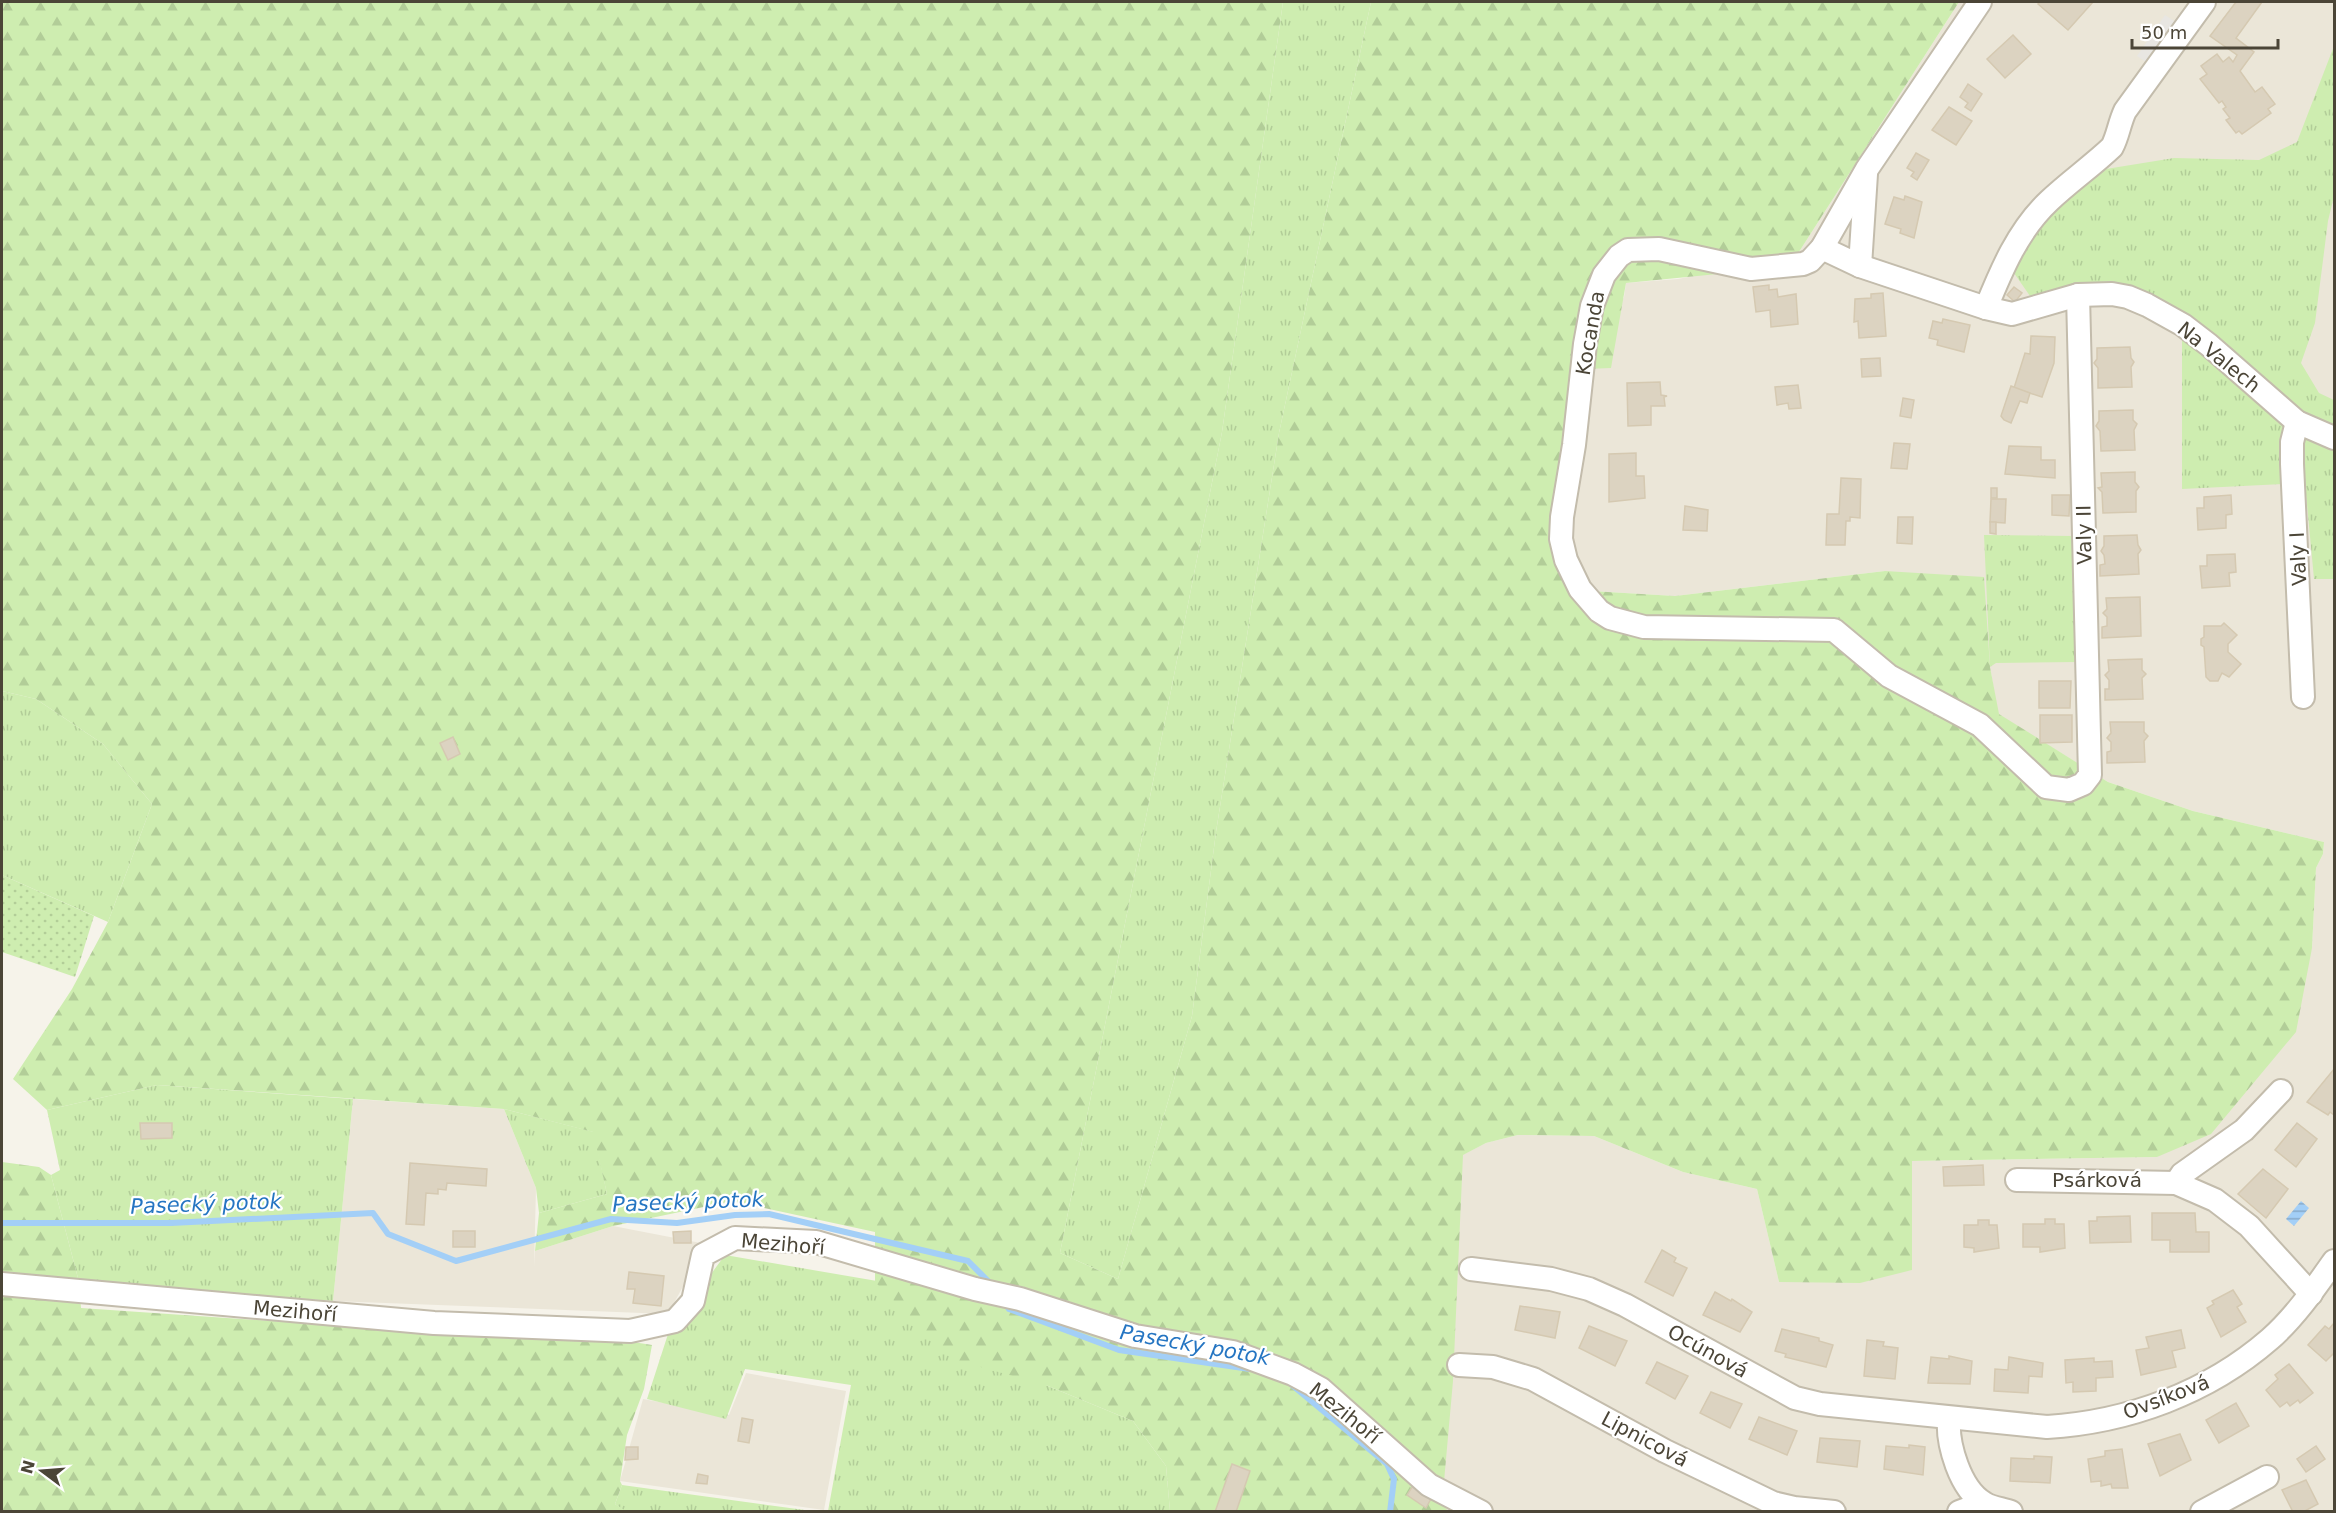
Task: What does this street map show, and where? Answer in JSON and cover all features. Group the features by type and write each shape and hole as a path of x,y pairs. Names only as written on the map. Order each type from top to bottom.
{"street":[{"name":"Kocanda","path":"1980,2 1867,169 1822,248 1810,261 1788,267 1737,268 1659,249 1628,250 1611,264 1599,282 1585,344 1561,539 1580,589 1599,611 1610,618 1644,627 1834,630 1889,676 1980,725 2046,787 2069,790 2083,784 2090,776"},
{"path":"1986,308 2001,272 2033,218 2048,202 2112,147 2116,140 2117,126 2125,111 2204,2"},
{"name":"Kocanda","path":"1860,266 1867,169"},
{"name":"Na Valech","path":"1822,248 1860,266 1986,308 2012,314 2078,296 2112,294 2147,305 2209,345 2297,422 2334,438"},
{"name":"Valy II","path":"2078,296 2090,776"},
{"name":"Valy I","path":"2297,422 2292,442 2292,464 2303,697"},
{"path":"2176,1183 2182,1174 2244,1130 2281,1091"},
{"name":"Psárková","path":"2017,1180 2176,1183 2215,1200 2249,1226 2311,1294"},
{"name":"Mezihoří","path":"2,1284 434,1323 630,1331 675,1321 693,1301 703,1255 735,1238 816,1242 975,1289 1020,1299 1135,1336 1233,1352 1293,1374 1321,1389 1429,1485 1481,1512"},
{"name":"Ovsíková","path":"1949,1419 2047,1427 2082,1425 2152,1406 2219,1376 2270,1339 2311,1294 2334,1261"},
{"name":"Ocúnová","path":"1471,1269 1551,1279 1589,1289 1625,1305 1795,1398 1820,1404 1949,1419"},
{"name":"Lipnicová","path":"1459,1365 1493,1367 1533,1379 1665,1450 1773,1503 1794,1508 1834,1512"},
{"path":"1949,1419 1949,1442 1960,1472 1983,1503 2011,1512"},
{"path":"2202,1512 2267,1477"},
{"path":"1959,1512 1983,1503"}],"shaded area":[{"path":"1959,2 2334,2 2334,1511 1448,1512 1442,1505 1462,1155 1486,1143 1518,1135 1594,1136 1683,1172 1757,1189 1779,1282 1912,1270 1912,1161 2157,1157 2312,948 2316,868 2323,854 2324,842 2193,811 2108,782 1998,714 1990,667 1885,571 1675,596 1591,591 1572,553 1574,447 1586,369 1624,297 1626,283 1678,279 1797,255"},
{"path":"2165,15 2177,23 2149,64 2137,56"},
{"path":"353,1099 504,1109 536,1188 534,1267 535,1251 613,1226 706,1244 668,1314 333,1301"},
{"path":"746,1373 846,1391 824,1510 620,1481 643,1399 729,1415"}],"green space":[{"path":"2,2 1283,2 1222,432 1060,1253 1118,1279 1192,1016 1216,832 1279,433 1371,2 1959,2 1797,255 1738,272 1626,283 1611,368 1587,369 1574,447 1572,553 1589,579 1591,591 1675,596 1885,571 1984,577 1990,667 1999,714 2108,782 2193,811 2324,842 2323,854 2316,868 2312,948 2296,1032 2211,1134 2157,1157 1912,1161 1912,1270 1860,1283 1779,1282 1757,1189 1683,1172 1594,1136 1518,1135 1486,1143 1463,1155 1453,1381 1442,1504 1448,1511 1170,1511 1166,1466 1133,1421 1048,1386 952,1359 875,1282 875,1232 732,1201 613,1226 535,1251 539,1213 607,1194 593,1132 504,1109 157,1085 47,1110 13,1079 72,989 108,922 152,804 103,744 36,699 2,691"},
{"path":"1283,2 1371,2 1279,433 1216,832 1192,1016 1118,1279 1060,1253 1222,432"},
{"path":"2334,46 2334,196 2328,221 2315,323 2301,363 2319,393 2334,400 2334,579 2314,579 2305,483 2182,489 2182,339 2174,308 2111,282 2073,284 2030,296 2014,273 2043,218 2106,169 2174,158 2259,160 2297,142"},
{"path":"1984,535 2074,536 2079,662 1996,663 1990,667"},
{"path":"2,691 36,699 103,744 152,804 108,922 2,875"},
{"path":"2,875 94,916 75,977 2,952"},
{"path":"157,1085 353,1099 333,1301 79,1282 51,1175 60,1170 47,1110"},
{"path":"504,1109 594,1132 607,1194 539,1213 536,1188"},
{"path":"2,1162 39,1167 51,1175 79,1282 81,1308 492,1336 614,1339 652,1345 644,1389 627,1435 620,1481 622,1485 615,1504 626,1511 2,1512"},
{"path":"725,1255 877,1281 1048,1386 1133,1421 1166,1466 1170,1511 828,1511 851,1385 745,1369 726,1419 647,1399 669,1331"},
{"path":"622,1485 812,1511 626,1512 615,1504"}],"water":[{"path":"2301,1201 2309,1208 2294,1226 2286,1219"}],"building":[{"path":"2040,2 2093,2 2068,30 2038,4"},
{"path":"2236,2 2262,2 2236,38 2254,52 2240,71 2255,92 2262,87 2275,104 2268,109 2271,113 2242,134 2239,131 2236,133 2226,120 2230,118 2223,109 2226,107 2222,101 2219,103 2200,79 2207,74 2201,66 2217,54 2223,62 2229,57 2233,62 2237,55 2210,36"},
{"path":"2013,35 2031,54 2005,78 1987,59"},
{"path":"1968,84 1982,94 1971,111 1965,107 1968,103 1960,97"},
{"path":"1949,107 1972,121 1956,145 1932,130"},
{"path":"1916,153 1929,160 1917,180 1911,176 1914,172 1907,168"},
{"path":"1905,196 1922,202 1914,238 1900,233 1901,229 1885,224 1894,197 1904,200"},
{"path":"1769,285 1769,290 1777,289 1778,297 1796,294 1798,324 1771,327 1770,310 1756,312 1753,287"},
{"path":"2014,287 2022,293 2015,302 2007,295"},
{"path":"1883,293 1886,336 1859,338 1858,321 1854,322 1855,299 1871,298 1871,294"},
{"path":"1943,319 1970,325 1964,352 1937,345 1938,340 1929,338 1933,321 1942,323"},
{"path":"2031,336 2055,337 2054,363 2042,397 2014,388 2025,353 2030,354"},
{"path":"2130,347 2131,358 2134,362 2131,367 2132,387 2098,388 2098,368 2094,363 2097,359 2097,348"},
{"path":"1880,358 1881,376 1862,377 1861,359"},
{"path":"1660,382 1661,395 1667,396 1664,397 1665,406 1651,406 1651,425 1628,426 1627,383"},
{"path":"1798,385 1801,408 1789,409 1788,403 1777,405 1775,387"},
{"path":"2011,386 2030,393 2027,403 2020,401 2011,423 2001,416"},
{"path":"1903,398 1914,400 1911,418 1900,416"},
{"path":"2133,410 2133,420 2137,424 2134,430 2135,450 2101,451 2100,431 2096,426 2099,421 2099,411"},
{"path":"1894,443 1910,444 1907,469 1891,468"},
{"path":"2009,446 2041,447 2041,460 2055,460 2055,478 2005,474"},
{"path":"1636,453 1636,476 1644,476 1645,498 1609,502 1609,454"},
{"path":"2135,472 2135,482 2139,487 2136,491 2136,512 2103,513 2102,492 2098,488 2102,487 2101,473"},
{"path":"1841,478 1861,479 1860,518 1850,517 1850,521 1846,521 1845,545 1826,545 1827,514 1839,514"},
{"path":"1991,488 1997,488 1997,498 1991,498"},
{"path":"2052,495 2070,495 2069,516 2052,515"},
{"path":"2231,495 2232,514 2226,515 2226,528 2198,530 2197,508 2204,508 2204,497"},
{"path":"1991,499 2006,499 2005,523 1990,522"},
{"path":"1685,506 1708,510 1707,531 1683,530"},
{"path":"1898,517 1913,517 1912,544 1897,543"},
{"path":"1990,522 1996,522 1996,534 1990,533"},
{"path":"2137,535 2141,550 2138,554 2139,574 2100,576 2100,565 2105,564 2101,551 2104,546 2104,536"},
{"path":"2235,554 2236,572 2229,573 2230,586 2202,588 2200,566 2207,566 2207,555"},
{"path":"2140,597 2141,636 2102,638 2102,627 2107,626 2107,617 2103,613 2107,609 2106,598"},
{"path":"2224,623 2237,635 2228,644 2228,652 2241,664 2229,677 2222,673 2218,681 2210,681 2206,677 2204,647 2201,645 2204,626 2221,626"},
{"path":"2142,659 2142,670 2146,674 2142,678 2143,699 2105,700 2105,689 2109,689 2109,680 2105,675 2109,671 2108,660"},
{"path":"2039,681 2071,681 2070,708 2039,708"},
{"path":"2040,715 2072,715 2072,742 2040,743"},
{"path":"2110,722 2144,722 2144,732 2148,736 2144,741 2145,762 2107,763 2107,752 2111,751 2111,742 2107,738 2111,733"},
{"path":"453,737 460,754 448,760 440,743"},
{"path":"2334,1069 2334,1115 2330,1112 2328,1115 2307,1102"},
{"path":"140,1123 172,1123 172,1138 141,1139"},
{"path":"2297,1123 2317,1139 2296,1167 2275,1150"},
{"path":"410,1163 487,1169 486,1186 447,1183 446,1190 438,1189 438,1194 426,1193 424,1225 406,1224"},
{"path":"1983,1165 1984,1185 1944,1186 1943,1167"},
{"path":"2263,1169 2288,1189 2266,1218 2238,1194"},
{"path":"2152,1213 2195,1213 2196,1232 2209,1232 2209,1252 2170,1252 2170,1240 2152,1240"},
{"path":"2130,1216 2131,1242 2090,1243 2089,1221 2097,1221 2097,1217"},
{"path":"2045,1219 2055,1219 2055,1224 2064,1224 2065,1248 2040,1252 2040,1247 2023,1247 2023,1224 2045,1224"},
{"path":"1978,1220 1989,1220 1989,1225 1997,1225 1999,1248 1974,1252 1974,1248 1964,1247 1964,1225 1978,1225"},
{"path":"453,1231 475,1231 475,1247 453,1247"},
{"path":"691,1231 691,1243 674,1243 673,1232"},
{"path":"1662,1250 1676,1258 1674,1262 1687,1268 1673,1296 1645,1282"},
{"path":"629,1272 664,1276 661,1306 633,1303 635,1289 627,1289"},
{"path":"2233,1290 2242,1304 2237,1307 2246,1322 2221,1337 2207,1308 2214,1304 2212,1301"},
{"path":"1715,1292 1731,1301 1732,1299 1752,1312 1740,1332 1703,1315"},
{"path":"1520,1306 1560,1312 1555,1338 1515,1330"},
{"path":"2334,1323 2334,1353 2326,1361 2308,1345 2325,1326 2329,1329"},
{"path":"1589,1326 1627,1341 1615,1366 1579,1348"},
{"path":"1782,1329 1819,1338 1819,1341 1833,1345 1826,1367 1785,1357 1786,1354 1775,1351"},
{"path":"2181,1330 2185,1348 2172,1351 2176,1367 2141,1375 2136,1350 2149,1348 2146,1337"},
{"path":"1867,1340 1884,1342 1883,1346 1898,1348 1895,1379 1864,1376"},
{"path":"1949,1356 1972,1361 1970,1384 1928,1383 1931,1357 1949,1359"},
{"path":"2009,1357 2043,1363 2042,1377 2029,1376 2028,1393 1994,1391 1995,1369 2008,1370"},
{"path":"2094,1358 2094,1362 2112,1361 2113,1377 2096,1378 2096,1391 2073,1392 2073,1382 2066,1383 2065,1360"},
{"path":"1657,1362 1688,1376 1675,1399 1646,1383"},
{"path":"2289,1364 2313,1393 2300,1403 2298,1400 2290,1406 2287,1402 2280,1407 2266,1390 2278,1379 2275,1375"},
{"path":"1711,1392 1742,1404 1730,1428 1700,1413"},
{"path":"2236,1403 2249,1426 2219,1443 2206,1420"},
{"path":"1759,1417 1797,1431 1787,1455 1749,1439"},
{"path":"742,1418 753,1420 749,1443 738,1441"},
{"path":"2180,1434 2191,1460 2160,1476 2148,1444"},
{"path":"1820,1438 1860,1441 1857,1467 1817,1462"},
{"path":"1909,1445 1925,1447 1923,1475 1884,1469 1886,1446 1909,1448"},
{"path":"2316,1446 2325,1459 2306,1472 2297,1459"},
{"path":"626,1447 638,1447 638,1459 625,1460"},
{"path":"2122,1449 2128,1488 2112,1488 2111,1484 2101,1486 2101,1481 2091,1482 2088,1459 2105,1456 2105,1451"},
{"path":"2034,1456 2052,1457 2050,1483 2010,1481 2011,1458 2034,1459"},
{"path":"1232,1464 1250,1471 1236,1512 1215,1512"},
{"path":"698,1474 708,1476 707,1484 696,1483"},
{"path":"2306,1480 2318,1504 2303,1512 2293,1512 2282,1490"},
{"path":"1414,1484 1433,1495 1426,1508 1407,1495"}],"waterway":[{"name":"Pasecký potok","path":"2,1223 171,1223 373,1213 388,1234 456,1261 611,1219 677,1223 735,1215 769,1214 968,1261 994,1287"},
{"name":"Pasecký potok","path":"1005,1303 1009,1309 1119,1350 1250,1369"},
{"name":"Pasecký potok","path":"1292,1385 1387,1464 1394,1479 1390,1512"}]}
